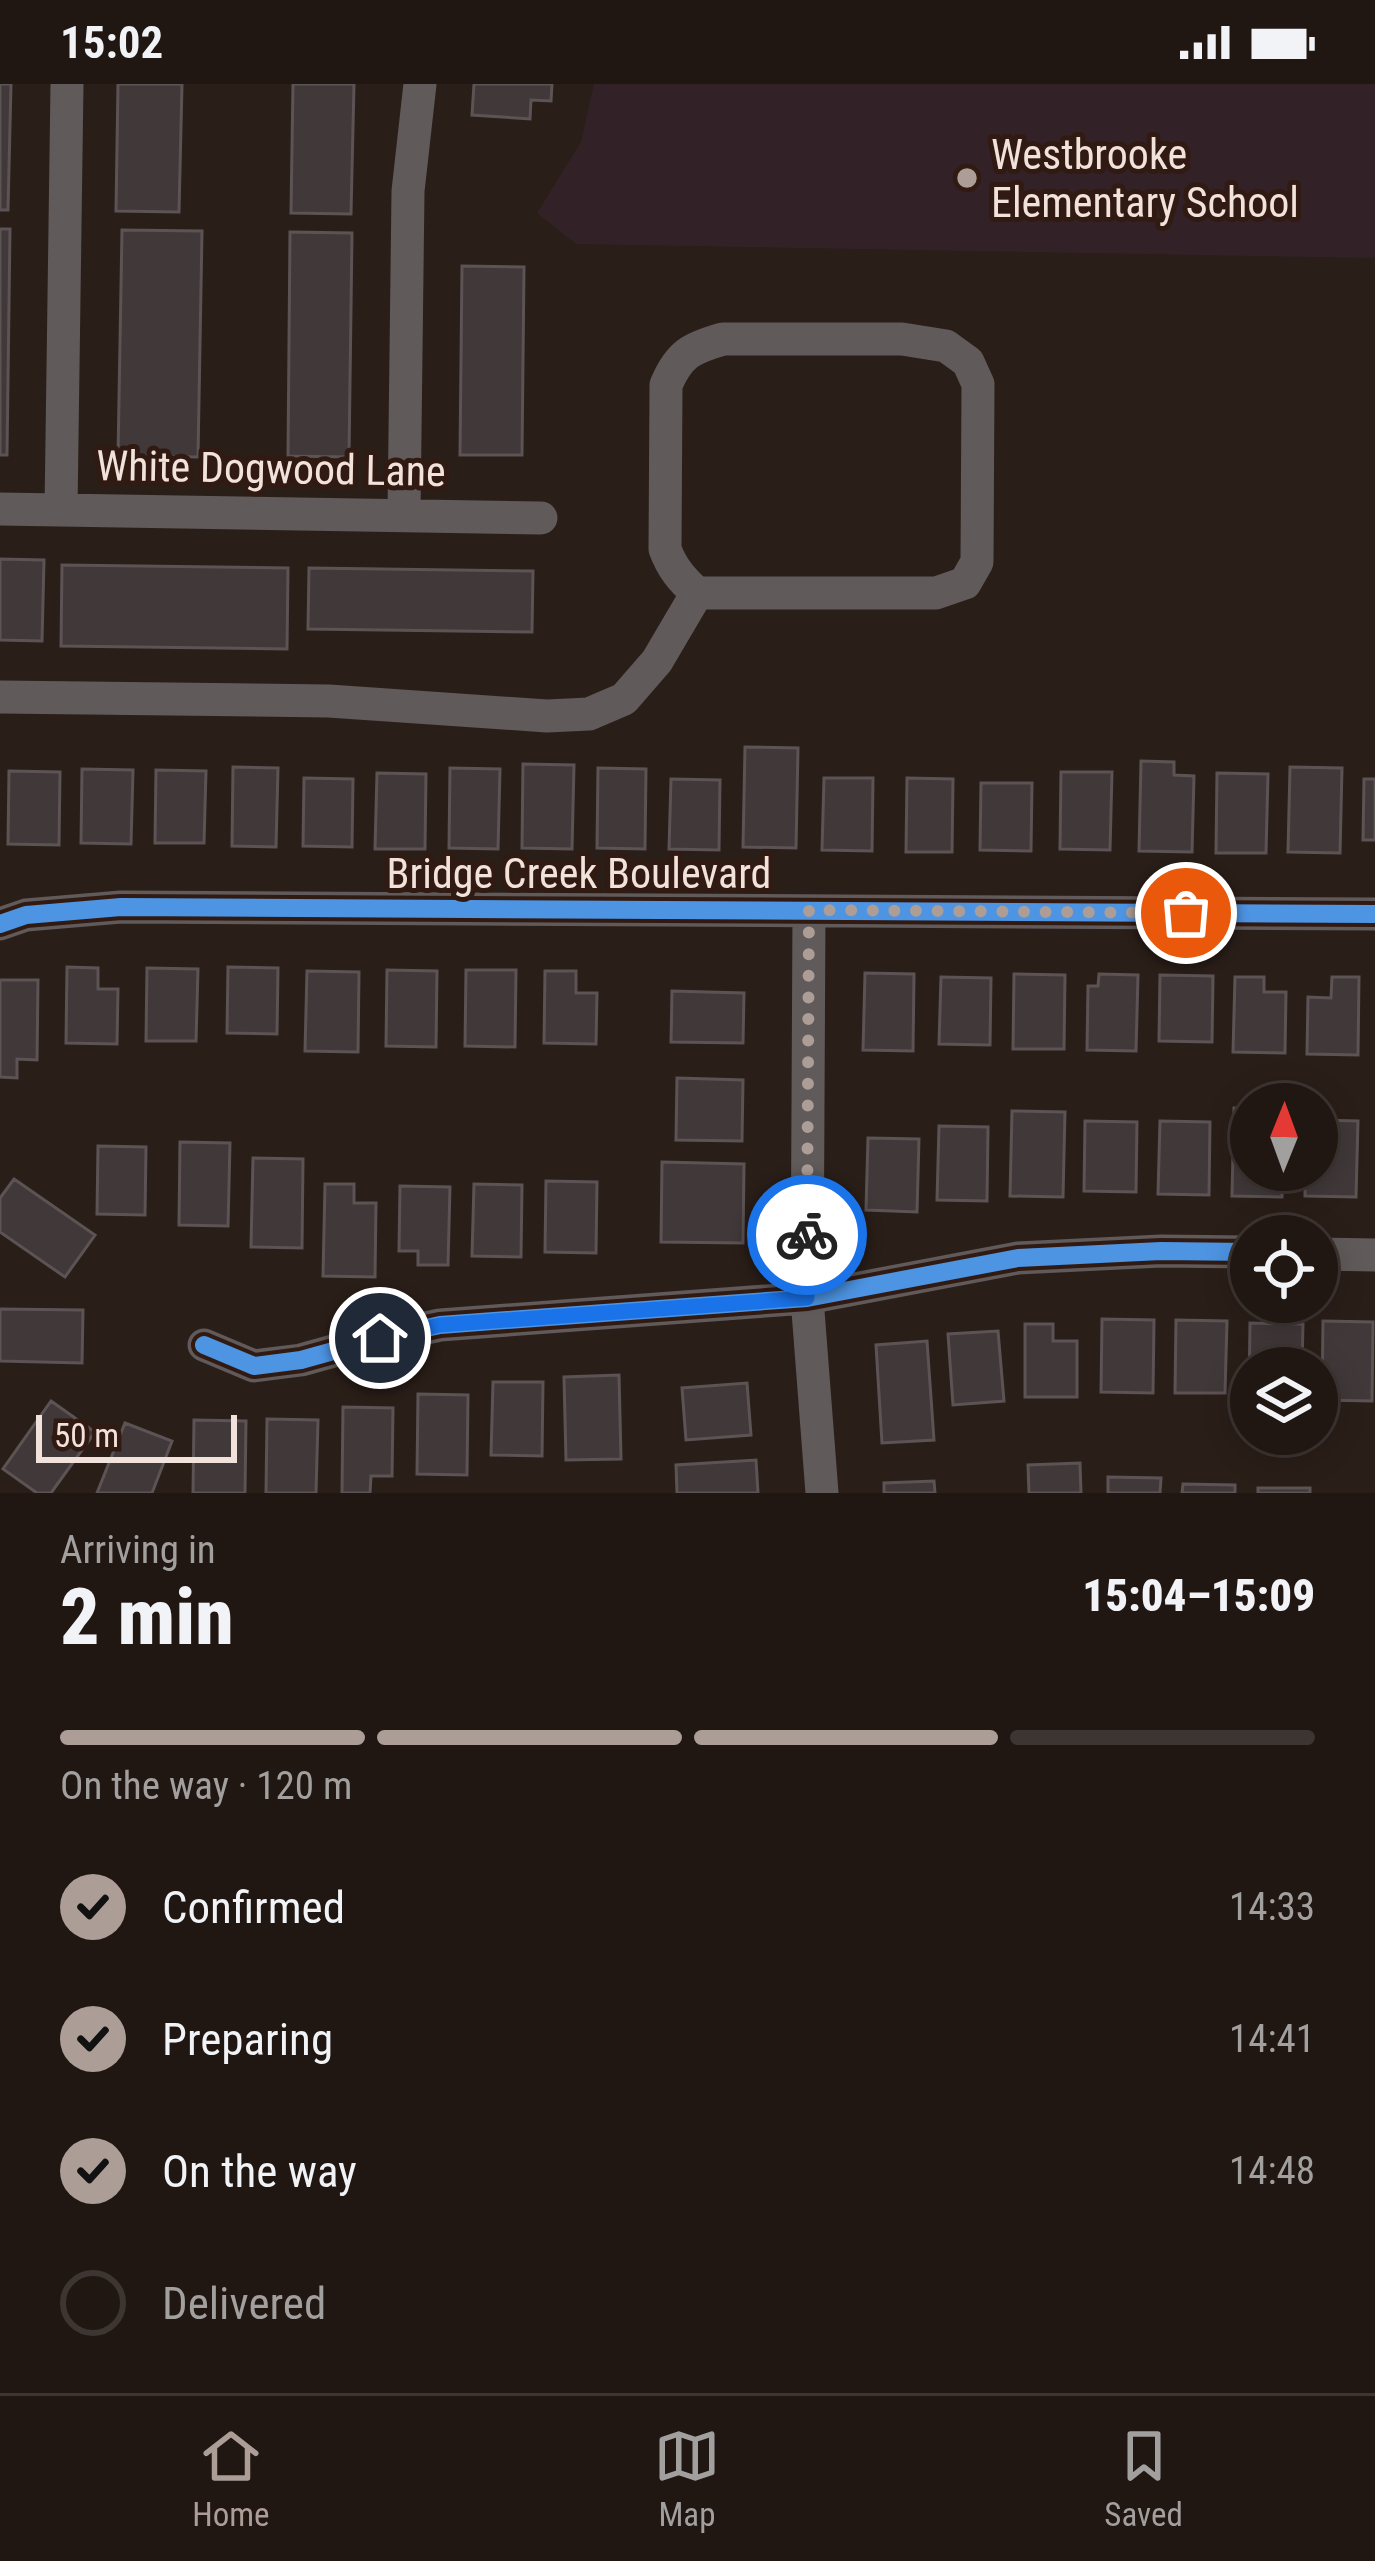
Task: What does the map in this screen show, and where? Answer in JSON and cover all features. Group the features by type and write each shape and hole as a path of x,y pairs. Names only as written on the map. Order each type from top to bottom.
{"street":[{"path":"61,510 67,84"},
{"path":"404,515 408,191 420,84"},
{"path":"723,338 902,339 946,346 968,362 978,383 977,562 965,583 936,593 698,593 681,579 665,549 666,385 675,364 697,346 723,338"},
{"name":"White Dogwood Lane","path":"0,509 541,518"},
{"path":"0,697 329,701 547,716 589,714 624,699 657,661 698,593"},
{"name":"Bridge Creek Boulevard","path":"0,923 26,915 121,907 1375,914"},
{"path":"809,910 807,1298 822,1493"},
{"path":"204,1345 254,1366 302,1360 440,1325 807,1298 1018,1258 1230,1252"},
{"path":"1338,1254 1375,1255"}],"shaded area":[{"name":"Westbrooke Elementary School","path":"594,84 1375,84 1375,258 576,244 537,213 581,142"}],"building":[{"path":"0,84 11,84 8,210 0,210"},
{"path":"118,84 182,84 179,212 116,211"},
{"path":"293,84 354,84 351,214 291,213"},
{"path":"474,84 552,84 551,101 531,100 530,119 472,115"},
{"path":"0,229 10,229 7,455 0,455"},
{"path":"122,230 202,231 198,457 118,456"},
{"path":"290,232 352,233 349,457 288,456"},
{"path":"462,266 524,267 522,455 460,455"},
{"path":"0,559 44,560 42,641 0,640"},
{"path":"62,565 288,568 287,649 61,646"},
{"path":"309,568 533,571 532,632 308,629"},
{"path":"745,747 798,748 796,848 743,847"},
{"path":"1141,761 1174,762 1174,775 1194,776 1192,852 1139,851"},
{"path":"523,764 574,765 572,849 522,848"},
{"path":"233,767 278,768 276,847 232,846"},
{"path":"1290,767 1342,768 1340,853 1288,852"},
{"path":"450,768 500,769 498,849 449,848"},
{"path":"598,768 646,769 645,849 597,848"},
{"path":"82,769 133,770 131,844 81,843"},
{"path":"156,770 206,771 204,843 155,843"},
{"path":"9,771 60,772 59,845 8,844"},
{"path":"1061,772 1112,772 1110,850 1060,849"},
{"path":"377,773 426,774 425,849 375,849"},
{"path":"1217,773 1268,774 1266,853 1216,853"},
{"path":"304,778 353,779 352,847 303,846"},
{"path":"824,778 873,778 872,851 822,850"},
{"path":"907,778 953,779 952,852 906,852"},
{"path":"671,779 720,780 719,850 669,849"},
{"path":"1364,779 1375,779 1375,840 1363,840"},
{"path":"981,783 1032,783 1031,851 980,850"},
{"path":"67,967 98,968 98,989 118,989 117,1044 66,1043"},
{"path":"228,967 278,968 277,1034 227,1033"},
{"path":"147,968 198,969 196,1041 146,1041"},
{"path":"387,970 437,971 436,1047 386,1046"},
{"path":"466,970 516,970 515,1047 465,1046"},
{"path":"307,971 359,972 358,1052 305,1051"},
{"path":"545,971 576,971 576,993 597,993 596,1044 544,1043"},
{"path":"865,973 914,974 913,1051 863,1050"},
{"path":"1014,974 1065,975 1064,1049 1013,1049"},
{"path":"1099,974 1138,975 1136,1051 1087,1050 1088,986 1098,986"},
{"path":"1160,975 1213,976 1212,1042 1159,1041"},
{"path":"941,977 991,978 990,1045 939,1044"},
{"path":"1235,977 1264,977 1264,992 1286,992 1285,1053 1233,1052"},
{"path":"1332,977 1359,977 1358,1055 1307,1054 1308,997 1331,998"},
{"path":"0,980 38,980 37,1060 17,1059 17,1078 0,1077"},
{"path":"672,991 744,993 743,1043 671,1042"},
{"path":"677,1078 743,1080 742,1141 676,1140"},
{"path":"1012,1111 1065,1112 1063,1197 1010,1196"},
{"path":"1085,1121 1137,1122 1136,1192 1084,1191"},
{"path":"1160,1121 1210,1122 1209,1195 1158,1194"},
{"path":"1338,1121 1358,1121 1356,1197 1305,1196 1305,1191 1338,1191"},
{"path":"939,1126 988,1127 987,1201 937,1200"},
{"path":"868,1138 919,1139 917,1212 866,1210"},
{"path":"180,1142 230,1143 228,1226 179,1225"},
{"path":"98,1146 146,1147 145,1215 97,1214"},
{"path":"253,1158 303,1159 302,1248 251,1247"},
{"path":"662,1162 744,1164 743,1243 661,1242"},
{"path":"14,1179 95,1235 65,1277 0,1232 0,1198"},
{"path":"546,1181 597,1182 596,1253 545,1252"},
{"path":"325,1184 354,1184 354,1203 376,1203 375,1277 323,1276"},
{"path":"474,1184 522,1185 521,1257 472,1256"},
{"path":"400,1186 450,1187 448,1265 418,1265 418,1251 399,1251"},
{"path":"1232,1191 1282,1191 1282,1197 1232,1196"},
{"path":"0,1309 83,1310 82,1363 0,1361"},
{"path":"1102,1319 1154,1320 1153,1393 1101,1392"},
{"path":"1176,1320 1227,1321 1225,1393 1175,1393"},
{"path":"1373,1322 1372,1401 1338,1400 1338,1347 1323,1347 1323,1323"},
{"path":"1250,1323 1303,1324 1302,1347 1250,1347"},
{"path":"1025,1324 1053,1324 1053,1341 1077,1341 1077,1397 1025,1397"},
{"path":"998,1331 1004,1401 953,1405 948,1334"},
{"path":"927,1341 934,1440 882,1443 876,1345"},
{"path":"619,1375 621,1459 566,1460 564,1377"},
{"path":"493,1382 543,1382 542,1456 491,1455"},
{"path":"747,1383 751,1435 686,1440 682,1388"},
{"path":"418,1394 468,1395 467,1475 417,1474"},
{"path":"51,1401 95,1432 51,1493 37,1493 3,1469"},
{"path":"343,1407 393,1408 392,1476 371,1476 370,1493 342,1493"},
{"path":"267,1419 318,1420 316,1493 266,1493"},
{"path":"194,1420 246,1421 245,1493 193,1493"},
{"path":"125,1423 172,1441 152,1493 97,1493"},
{"path":"756,1460 758,1493 677,1493 676,1465"},
{"path":"1080,1463 1081,1493 1029,1493 1028,1465"},
{"path":"1108,1477 1161,1478 1160,1493 1108,1493"},
{"path":"934,1481 935,1493 884,1493 884,1483"},
{"path":"1183,1484 1235,1485 1235,1493 1182,1493"},
{"path":"1258,1488 1310,1488 1310,1493 1258,1493"}],"cycle path":[{"path":"0,924 26,915 121,907 1375,914"},
{"path":"204,1345 254,1366 301,1360 440,1325 807,1298 1018,1258 1230,1252"}],"way so far":[{"path":"807,1235 809,910 1186,913"}],"place":[{"name":"Westbrooke Elementary School","path":"967,178"}],"route":[{"path":"380,1338 440,1325 807,1298 807,1235"}]}
